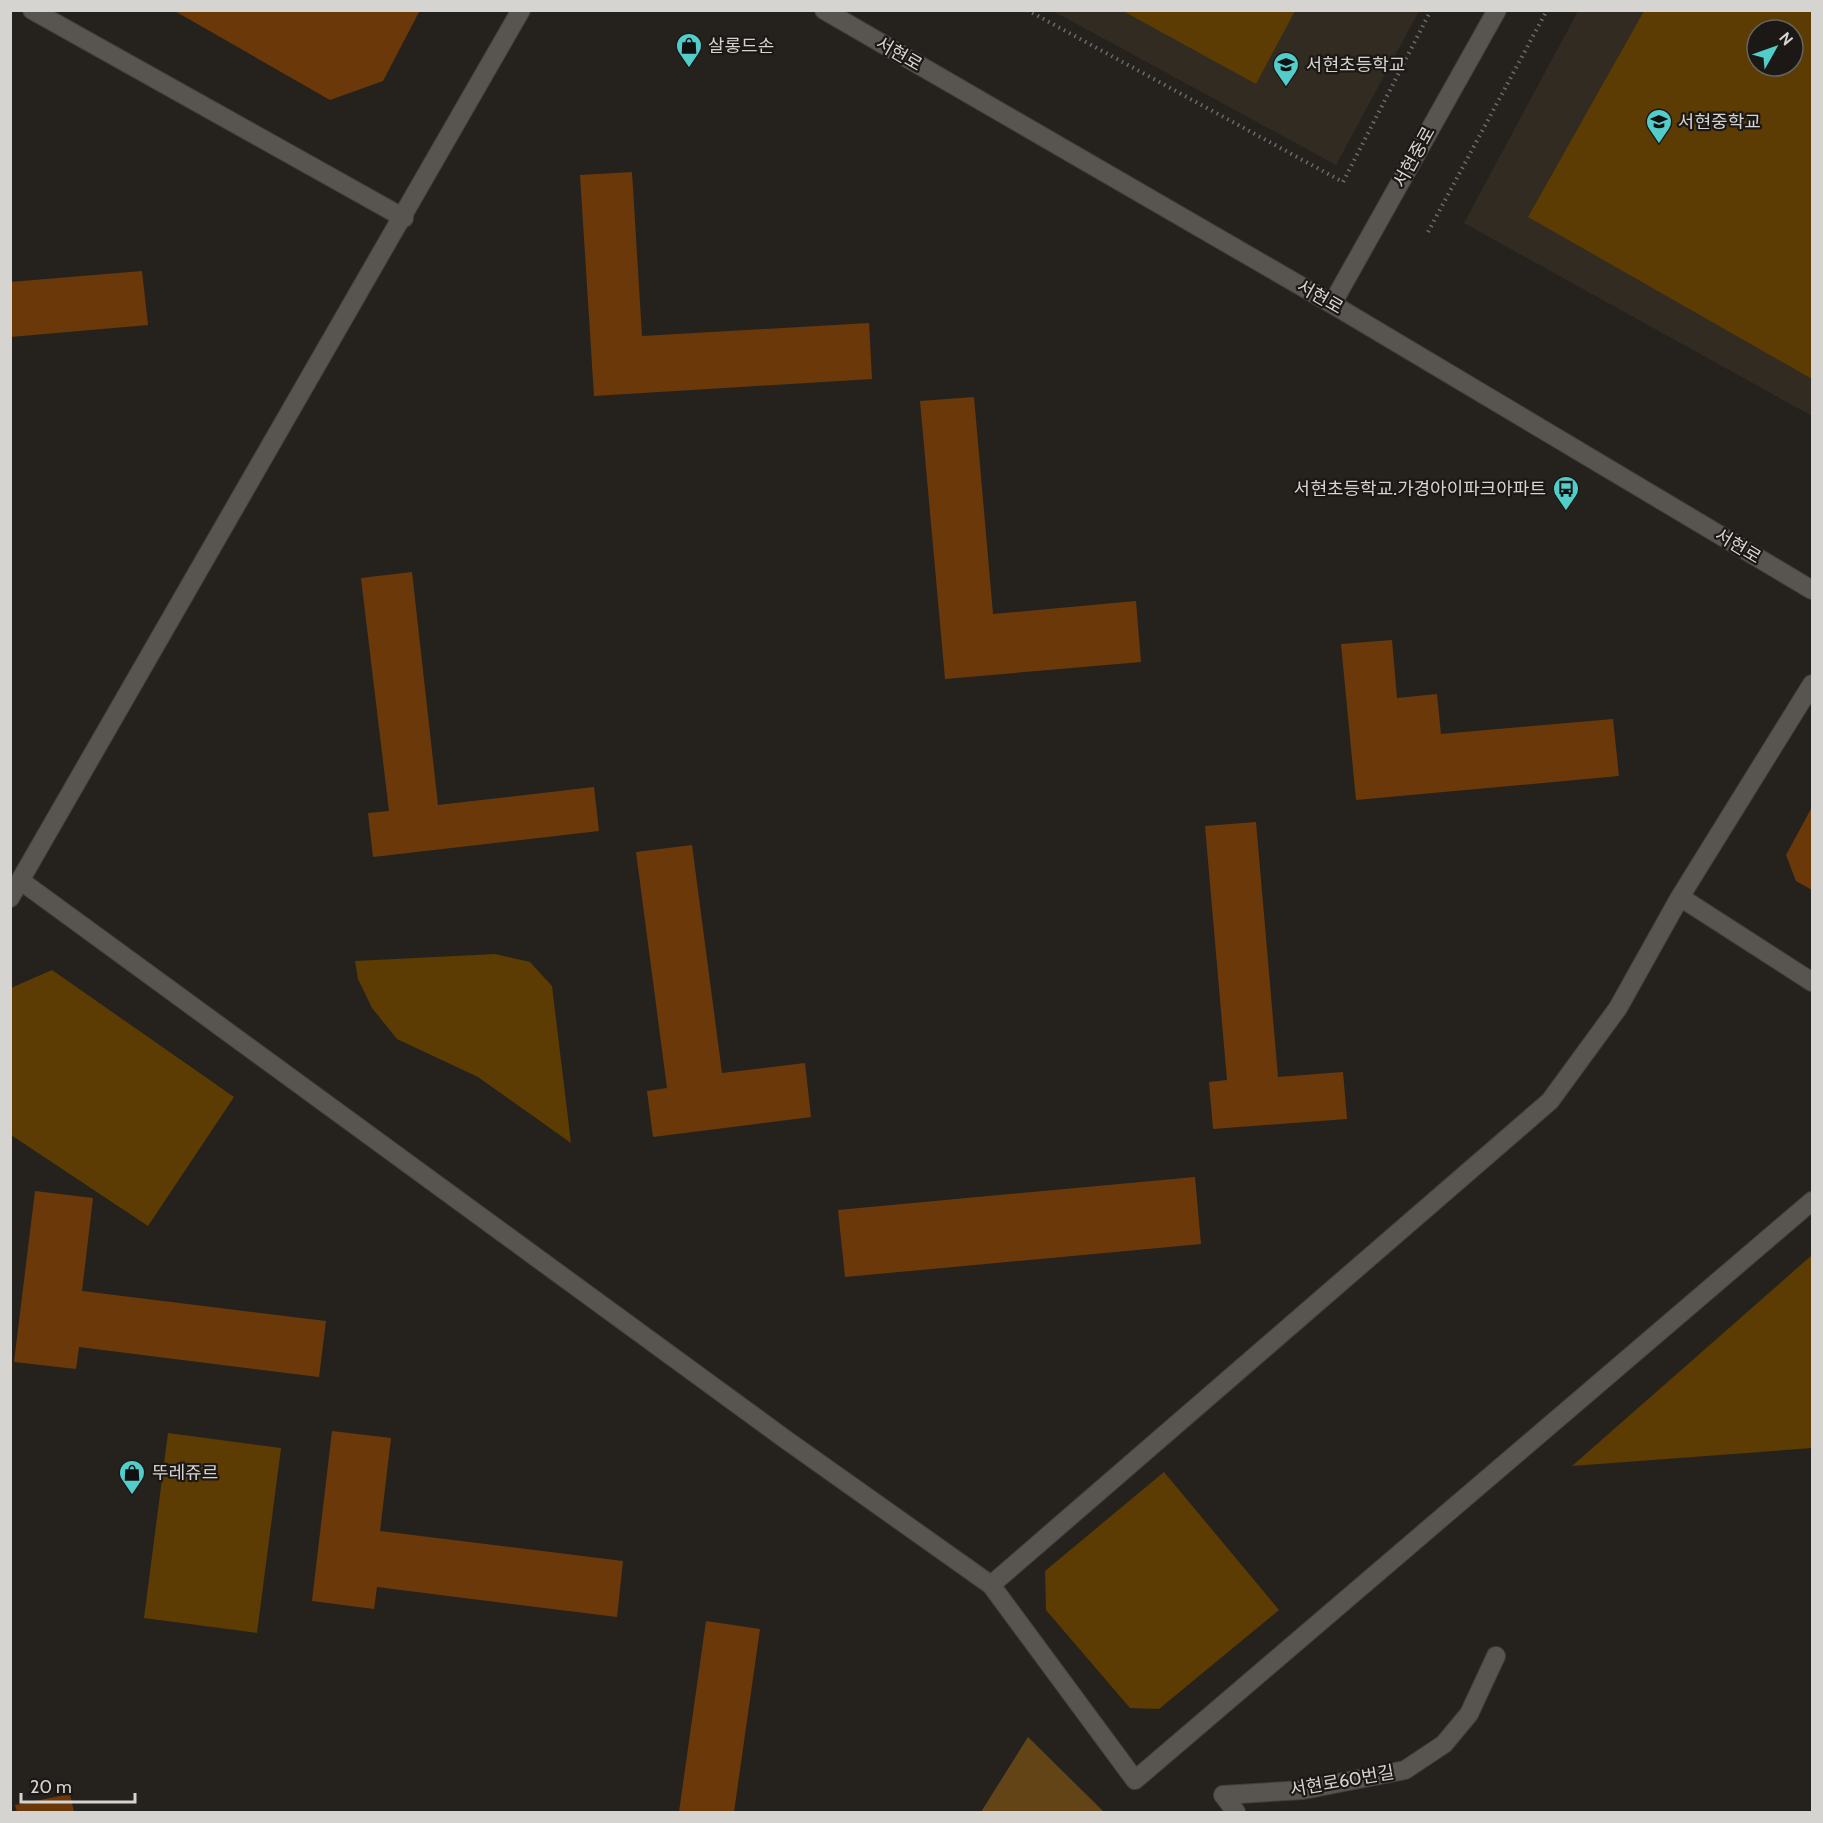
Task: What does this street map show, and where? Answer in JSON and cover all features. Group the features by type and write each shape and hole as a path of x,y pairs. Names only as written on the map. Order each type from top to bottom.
{"street":[{"path":"32,10 404,218"},
{"path":"10,898 404,218 521,10"},
{"name":"서현로","path":"824,10 1332,304 1812,590"},
{"name":"서현중로","path":"1332,304 1497,10"},
{"path":"991,1585 1550,1101 1618,1008 1680,897 1812,684"},
{"path":"21,881 785,1438 991,1585 1135,1780 1812,1201"},
{"path":"1680,897 1812,982"},
{"name":"서현로60번길","path":"1236,1812 1223,1794 1303,1790 1405,1770 1444,1744 1469,1714 1496,1656"}],"path":[{"path":"1027,10 1343,182 1431,10"},
{"path":"1428,232 1547,10"}],"shaded area":[{"name":"서현초등학교","path":"1053,11 1419,11 1336,165"},
{"path":"1123,11 1295,11 1256,84"},
{"name":"서현중학교","path":"1578,11 1812,11 1812,416 1464,223"},
{"name":"서현중학교","path":"1644,11 1812,11 1812,379 1528,217"},
{"path":"495,954 530,962 552,986 571,1143 478,1077 397,1039 372,1008 358,979 355,961"},
{"path":"52,970 234,1097 148,1226 11,1135 11,988"},
{"path":"1812,1255 1812,1448 1572,1466"},
{"path":"168,1433 281,1448 257,1633 144,1618"},
{"path":"1164,1472 1279,1610 1159,1709 1130,1708 1046,1610 1045,1571"},
{"path":"1028,1737 1104,1812 981,1812"}],"building":[{"path":"173,10 420,10 383,81 330,100"},
{"path":"632,172 642,336 869,323 872,379 594,396 580,175"},
{"path":"142,271 148,325 10,337 10,282"},
{"path":"974,397 993,614 1136,601 1141,662 945,679 920,401"},
{"path":"412,572 438,805 594,787 599,831 373,857 368,813 389,811 361,578"},
{"path":"1392,640 1397,698 1437,694 1441,734 1613,719 1619,776 1356,800 1341,644"},
{"path":"1812,807 1812,890 1796,881 1786,855"},
{"path":"1256,822 1278,1077 1343,1072 1347,1119 1213,1129 1209,1082 1227,1080 1205,826"},
{"path":"692,845 722,1073 805,1063 811,1117 653,1137 647,1091 667,1088 636,852"},
{"path":"1195,1177 1201,1244 845,1277 838,1210"},
{"path":"35,1191 93,1198 82,1291 326,1321 319,1377 79,1347 76,1369 14,1362"},
{"path":"332,1431 391,1438 380,1531 623,1561 617,1617 377,1587 374,1609 312,1601"},
{"path":"706,1621 760,1629 734,1812 679,1812"},
{"path":"70,1794 74,1812 17,1812 15,1805"}],"place":[{"name":"살롱드손","path":"689,69"},
{"name":"서현초등학교","path":"1286,88"},
{"name":"서현중학교","path":"1659,145"},
{"name":"서현초등학교.가경아이파크아파트","path":"1566,512"},
{"name":"뚜레쥬르","path":"132,1496"}]}
